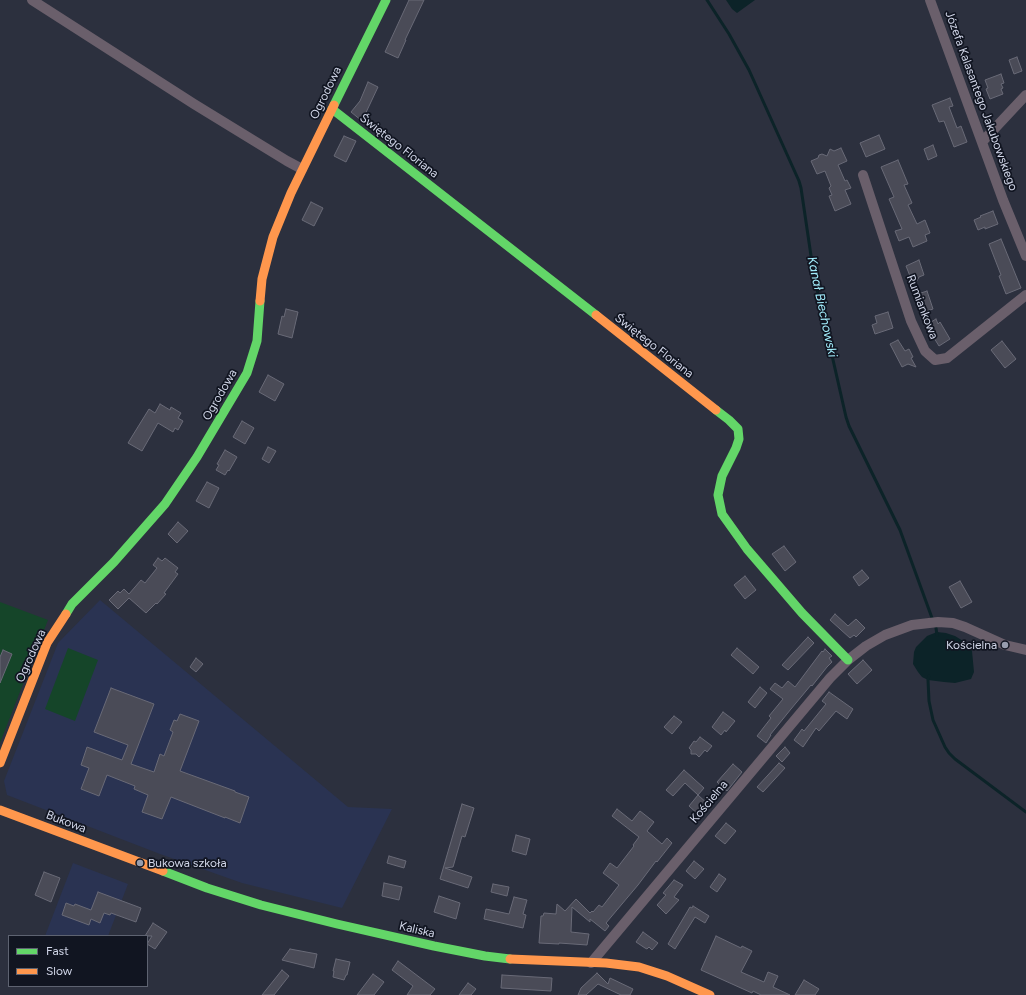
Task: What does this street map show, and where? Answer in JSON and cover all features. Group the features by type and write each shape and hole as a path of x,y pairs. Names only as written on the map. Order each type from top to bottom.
{"street":[{"path":"32,0 194,104 302,169"},
{"name":"Ogrodowa","path":"0,763 47,644 72,604 114,562 165,504 197,457 247,373 257,340 262,279 273,237 302,169 386,0"},
{"name":"Józefa Kalasantego Jakubowskiego","path":"930,0 1003,200 1026,256"},
{"path":"982,142 1026,95"},
{"name":"Świętego Floriana","path":"332,109 729,420 738,429 739,439 722,476 718,495 722,514 752,555 802,614 848,660"},
{"name":"Rumiankowa","path":"863,175 911,321 925,351 935,360 947,358 1026,295"},
{"name":"Kościelna","path":"591,963 830,678 848,660 866,646 886,635 912,626 938,622 953,623 1005,645 1026,650"},
{"name":"Bukowa","path":"0,810 122,857"},
{"name":"Kaliska","path":"122,857 207,888 255,903 344,926 485,956 629,966 649,970 710,995"}],"shaded area":[{"path":"726,0 755,0 737,13 732,9"},
{"path":"100,600 348,807 392,809 342,908 242,883 160,854 7,795 4,781 58,643"},
{"path":"937,632 955,636 968,644 972,651 974,672 971,679 955,683 928,680 922,677 918,672 913,664 916,647 927,636"},
{"path":"73,863 128,884 108,935 45,935"}],"green space":[{"path":"0,602 48,620 0,743"},
{"path":"68,648 98,660 75,721 45,709"}],"building":[{"path":"409,0 424,0 398,58 385,52"},
{"path":"1017,57 1022,71 1014,74 1009,60"},
{"path":"1001,74 1004,83 1001,84 1003,94 990,99 986,89 988,88 985,80"},
{"path":"368,82 378,87 362,121 351,112 360,101"},
{"path":"950,98 953,106 949,107 957,128 961,126 967,142 954,147 944,121 939,122 932,105"},
{"path":"879,135 885,149 866,157 860,143"},
{"path":"344,136 356,141 346,162 334,156"},
{"path":"933,145 937,156 928,160 924,149"},
{"path":"841,148 847,161 838,165 845,181 847,180 851,188 845,190 851,204 835,211 829,196 832,195 829,188 831,186 825,171 817,174 811,161 818,158 819,155 822,154 827,156 830,149 834,151"},
{"path":"898,160 908,184 904,185 912,203 908,205 917,224 925,220 930,233 925,235 927,241 913,247 909,237 899,241 895,231 902,229 889,199 894,197 881,167"},
{"path":"311,202 323,208 314,226 302,220"},
{"path":"993,211 998,224 978,230 974,220"},
{"path":"1001,239 1021,288 1006,294 999,276 1001,275 989,244"},
{"path":"919,260 924,275 919,277 914,286 906,266"},
{"path":"927,291 933,309 921,313 915,295"},
{"path":"286,309 298,312 292,338 278,334 282,316 284,317"},
{"path":"888,312 893,328 875,334 872,325 877,323 875,316"},
{"path":"936,319 938,324 940,322 950,339 939,346 926,325"},
{"path":"898,340 905,351 909,349 913,357 911,358 916,367 908,364 902,367 890,344"},
{"path":"1002,341 1016,359 1005,368 991,350"},
{"path":"268,375 284,384 275,401 259,392"},
{"path":"160,404 170,410 171,407 181,413 178,418 183,421 178,430 175,428 173,432 158,423 142,451 128,443 149,409 155,413"},
{"path":"242,421 254,428 245,444 233,437"},
{"path":"268,447 276,451 269,463 262,459"},
{"path":"225,450 237,457 225,475 216,470 219,465 217,464"},
{"path":"207,482 219,488 209,508 196,501"},
{"path":"178,522 188,531 177,543 168,534"},
{"path":"784,546 796,562 785,571 772,554"},
{"path":"158,558 162,561 165,558 178,568 175,572 178,574 164,593 166,594 146,613 129,598 118,609 109,600 118,591 120,593 124,589 129,594 141,580 145,583 157,568 153,565"},
{"path":"862,570 869,578 859,586 853,577"},
{"path":"745,576 756,590 745,599 734,585"},
{"path":"960,581 972,602 961,608 949,587"},
{"path":"835,614 848,626 856,619 865,628 856,637 854,635 850,638 830,620"},
{"path":"808,637 814,643 788,670 782,665"},
{"path":"737,648 759,667 753,674 731,655"},
{"path":"825,649 832,656 829,658 832,662 791,709 770,735 766,743 757,736 771,718 769,716 783,699 770,689 775,683 782,688 788,681 795,687"},
{"path":"3,650 12,654 0,683 0,657"},
{"path":"196,658 203,664 196,672 190,667"},
{"path":"863,660 872,670 857,684 848,674"},
{"path":"760,687 767,693 755,708 748,702"},
{"path":"111,688 154,704 131,764 154,772 160,754 164,756 173,732 170,730 174,720 177,721 180,714 199,721 180,771 249,797 240,823 171,797 162,819 142,812 148,795 134,789 135,786 107,775 99,796 81,789 89,768 81,765 87,747 122,760 128,745 94,732"},
{"path":"829,692 853,709 847,719 836,711 819,731 816,728 803,747 794,740 802,729 804,731 826,704 822,701"},
{"path":"723,712 735,721 726,732 725,730 721,735 712,727"},
{"path":"674,716 682,722 672,734 664,727"},
{"path":"700,737 712,746 707,752 705,750 699,757 696,754 691,754 691,750 689,748 694,741 696,742"},
{"path":"785,747 790,753 782,762 776,756"},
{"path":"779,763 785,768 763,792 757,787"},
{"path":"733,764 742,772 727,791 717,782"},
{"path":"684,770 704,788 698,795 685,783 673,796 666,790"},
{"path":"698,795 709,805 700,816 689,806"},
{"path":"462,804 474,808 465,837 462,836 453,867 445,868 472,877 468,888 440,879"},
{"path":"617,809 632,821 640,811 654,822 647,831 662,844 667,838 672,843 606,923 609,926 605,931 590,919 590,922 572,907 571,932 589,934 587,945 539,943 541,916 543,916 544,913 556,914 557,904 565,911 576,899 590,913 592,911 593,912 599,905 602,907 619,885 603,873 610,863 617,868 639,837 612,816"},
{"path":"726,823 736,831 725,844 715,836"},
{"path":"516,835 530,839 526,855 512,851"},
{"path":"389,856 406,861 404,868 387,863"},
{"path":"694,861 704,869 695,879 686,871"},
{"path":"44,872 60,878 51,902 35,895"},
{"path":"719,874 726,879 717,892 710,887"},
{"path":"674,880 683,885 674,897 679,900 666,914 657,905 666,895 663,893"},
{"path":"384,883 402,887 399,900 382,896"},
{"path":"493,884 509,887 507,896 491,892"},
{"path":"98,892 141,908 136,922 111,913 110,915 104,913 100,923 91,919 89,925 62,915 66,903 74,906 75,904 91,910"},
{"path":"439,896 460,903 456,919 434,912"},
{"path":"514,897 527,900 523,914 526,915 523,928 484,919 486,909 509,914"},
{"path":"693,906 709,916 705,923 695,917 675,949 668,944 690,907 692,908"},
{"path":"153,923 167,932 155,949 148,945 152,936 146,935"},
{"path":"643,932 658,943 652,950 649,947 647,949 645,948 636,942"},
{"path":"716,936 741,948 742,946 752,951 741,972 764,982 768,972 778,976 773,987 790,995 761,995 753,991 752,993 701,970"},
{"path":"290,949 317,954 314,968 282,960"},
{"path":"336,959 350,962 347,975 344,980 333,977"},
{"path":"398,961 435,989 430,995 407,995 413,986 392,970"},
{"path":"282,970 289,976 274,995 262,995"},
{"path":"597,973 608,984 610,978 633,989 630,995 621,995 598,984 586,995 578,995 581,988"},
{"path":"373,974 384,982 374,995 357,995"},
{"path":"502,975 552,978 551,991 501,988"},
{"path":"804,980 819,989 815,995 795,995"},
{"path":"468,983 476,989 471,995 459,995"}],"waterway":[{"name":"Kanał Biechowski","path":"707,0 729,34 749,70 799,181 814,276 846,417 900,530 932,618"},
{"name":"Kanał Biechowski","path":"936,628 937,635"},
{"name":"Kanał Biechowski","path":"929,676 929,701 933,720 949,753 1026,812"}],"traffic: fast":[{"path":"334,105 386,0"},
{"path":"332,109 596,315"},
{"path":"66,614 72,604 114,562 165,504 197,457 247,373 257,341 260,301"},
{"path":"716,410 738,429 739,439 722,476 718,495 722,514 747,549 802,613 848,660"},
{"path":"163,871 207,888 261,905 434,946 485,956 510,959"}],"traffic: slow":[{"path":"260,301 262,279 273,237 291,193 334,105"},
{"path":"596,315 716,410"},
{"path":"0,763 47,643 66,614"},
{"path":"0,810 163,871"},
{"path":"510,959 606,963 639,967 667,976 710,995"}],"place":[{"name":"Kościelna","path":"1005,645"},
{"name":"Bukowa szkoła","path":"140,863"}]}
